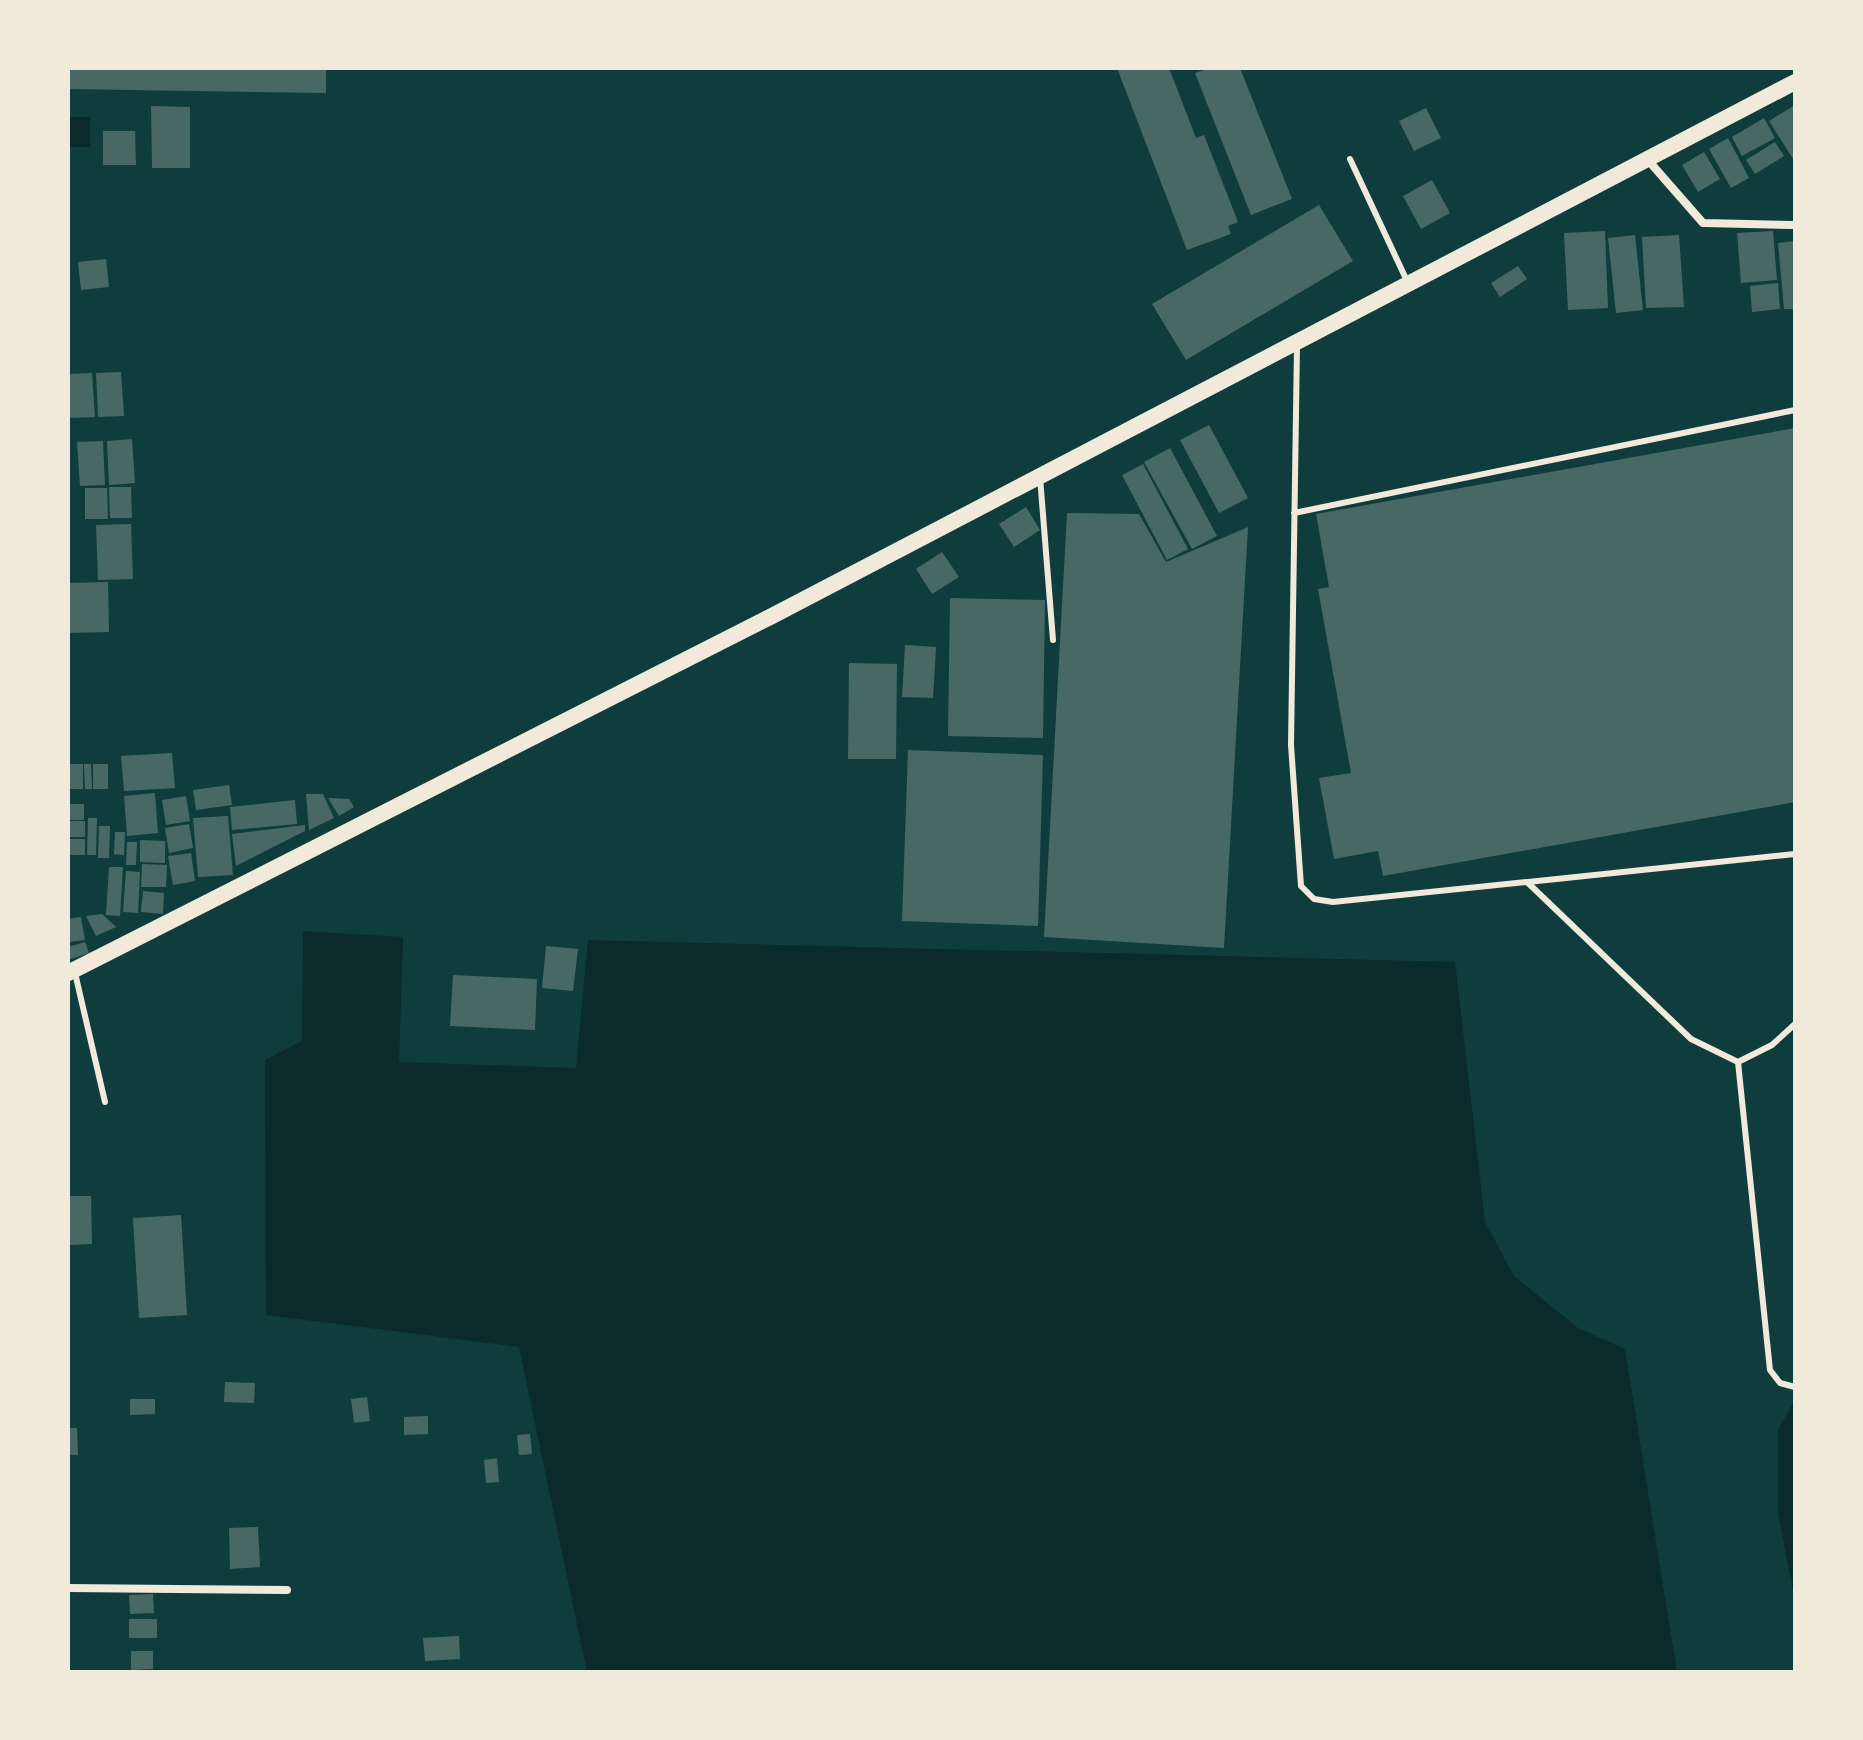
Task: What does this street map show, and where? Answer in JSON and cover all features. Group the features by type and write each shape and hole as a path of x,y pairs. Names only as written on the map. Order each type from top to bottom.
{"main road":[{"path":"71,971 772,616 1795,82"}],"street":[{"path":"1647,159 1703,223 1795,225"},
{"path":"68,1588 287,1590"}],"lane":[{"path":"1350,159 1408,285"},
{"path":"1297,343 1291,745 1301,886 1314,899 1333,902 1795,854"},
{"path":"1294,513 1795,410"},
{"path":"1040,475 1053,640"},
{"path":"1527,882 1691,1039 1738,1062"},
{"path":"71,971 105,1102"},
{"path":"1738,1062 1772,1045 1795,1024"},
{"path":"1738,1062 1770,1370 1780,1383 1795,1387"}],"water":[{"path":"68,117 90,117 90,147 68,147"},
{"path":"303,931 403,937 399,1062 576,1068 588,940 1455,962 1485,1222 1514,1276 1578,1328 1625,1349 1677,1672 587,1672 519,1347 266,1315 265,1060 302,1041"},
{"path":"1795,1399 1795,1601 1778,1513 1778,1430"}],"building":[{"path":"68,68 326,68 326,93 68,89"},
{"path":"1117,68 1169,68 1196,138 1204,135 1238,222 1228,226 1231,234 1187,250"},
{"path":"1210,68 1240,68 1292,199 1251,215 1195,73"},
{"path":"1795,105 1795,162 1769,121"},
{"path":"151,106 190,107 190,168 152,168"},
{"path":"1426,108 1441,138 1414,151 1399,121"},
{"path":"1764,118 1775,138 1742,156 1732,137"},
{"path":"103,131 135,131 136,165 103,165"},
{"path":"1728,138 1749,178 1731,188 1709,149"},
{"path":"1775,142 1784,156 1755,174 1746,160"},
{"path":"1704,152 1720,179 1698,192 1682,165"},
{"path":"1432,180 1450,213 1421,229 1403,196"},
{"path":"1319,205 1353,261 1186,360 1152,304"},
{"path":"1605,231 1608,308 1568,310 1564,233"},
{"path":"1773,231 1777,280 1741,283 1737,233"},
{"path":"1635,235 1643,310 1616,313 1608,238"},
{"path":"1679,235 1684,307 1646,308 1642,237"},
{"path":"1795,241 1795,309 1784,309 1778,243"},
{"path":"106,259 109,287 81,290 78,262"},
{"path":"1518,266 1527,279 1500,297 1491,283"},
{"path":"1778,283 1780,309 1752,312 1750,286"},
{"path":"121,372 124,416 98,417 96,373"},
{"path":"92,373 95,417 69,418 68,374"},
{"path":"1209,425 1248,498 1219,513 1180,440"},
{"path":"1795,428 1795,802 1383,876 1378,851 1334,859 1319,778 1351,773 1318,589 1329,587 1316,514"},
{"path":"132,439 135,483 109,485 107,441"},
{"path":"103,441 105,485 80,486 77,442"},
{"path":"1170,448 1217,536 1192,549 1144,462"},
{"path":"1143,464 1188,549 1167,560 1122,475"},
{"path":"109,487 131,487 132,518 110,518"},
{"path":"85,488 107,488 108,519 85,519"},
{"path":"1026,507 1040,530 1014,547 999,524"},
{"path":"1067,513 1139,514 1166,562 1248,527 1224,948 1044,937"},
{"path":"131,524 133,579 98,580 96,525"},
{"path":"942,552 959,577 932,594 916,569"},
{"path":"108,582 109,632 68,633 68,583"},
{"path":"950,598 1045,600 1043,738 948,736"},
{"path":"905,645 936,647 933,698 902,697"},
{"path":"849,663 897,664 896,759 848,759"},
{"path":"908,750 1043,755 1038,926 902,921"},
{"path":"172,753 175,788 124,791 121,756"},
{"path":"68,764 83,764 83,789 69,789"},
{"path":"84,764 91,764 92,789 85,789"},
{"path":"93,764 108,764 108,789 93,789"},
{"path":"229,785 232,805 196,810 193,790"},
{"path":"155,793 158,833 127,836 124,796"},
{"path":"306,794 323,794 334,818 309,830"},
{"path":"186,796 190,821 166,825 162,800"},
{"path":"328,798 349,799 354,807 339,816"},
{"path":"295,800 297,824 232,830 230,807"},
{"path":"68,804 84,804 84,820 68,820"},
{"path":"228,816 233,875 198,877 193,818"},
{"path":"88,818 97,818 96,855 87,855"},
{"path":"68,821 85,821 85,837 68,837"},
{"path":"189,824 193,848 169,853 165,828"},
{"path":"305,825 305,831 236,866 232,834"},
{"path":"99,826 110,826 109,858 98,858"},
{"path":"115,832 125,832 124,855 114,854"},
{"path":"68,839 85,839 85,855 68,855"},
{"path":"140,840 165,841 165,863 140,862"},
{"path":"127,842 137,842 136,865 126,865"},
{"path":"191,853 195,881 173,885 168,856"},
{"path":"142,864 167,865 166,887 141,887"},
{"path":"109,867 123,867 120,916 106,915"},
{"path":"126,871 140,872 138,913 123,912"},
{"path":"143,891 164,893 163,914 141,912"},
{"path":"102,914 116,927 96,936 86,916"},
{"path":"81,917 85,940 69,942 68,919"},
{"path":"85,942 89,953 68,960 68,947"},
{"path":"546,946 578,949 573,991 542,988"},
{"path":"453,975 537,979 535,1030 450,1026"},
{"path":"68,1196 91,1196 92,1244 68,1245"},
{"path":"181,1215 187,1315 139,1318 133,1218"},
{"path":"225,1382 255,1383 254,1403 224,1402"},
{"path":"367,1397 370,1421 354,1423 351,1399"},
{"path":"130,1399 155,1399 155,1414 130,1415"},
{"path":"428,1416 428,1434 404,1435 404,1417"},
{"path":"68,1428 77,1428 78,1455 68,1455"},
{"path":"530,1434 532,1454 519,1455 517,1435"},
{"path":"497,1458 499,1482 486,1483 484,1460"},
{"path":"258,1527 260,1567 230,1569 229,1528"},
{"path":"153,1594 154,1613 130,1614 129,1595"},
{"path":"129,1619 157,1619 157,1638 129,1638"},
{"path":"459,1636 460,1659 425,1661 423,1638"},
{"path":"131,1651 153,1651 153,1669 131,1670"}]}
